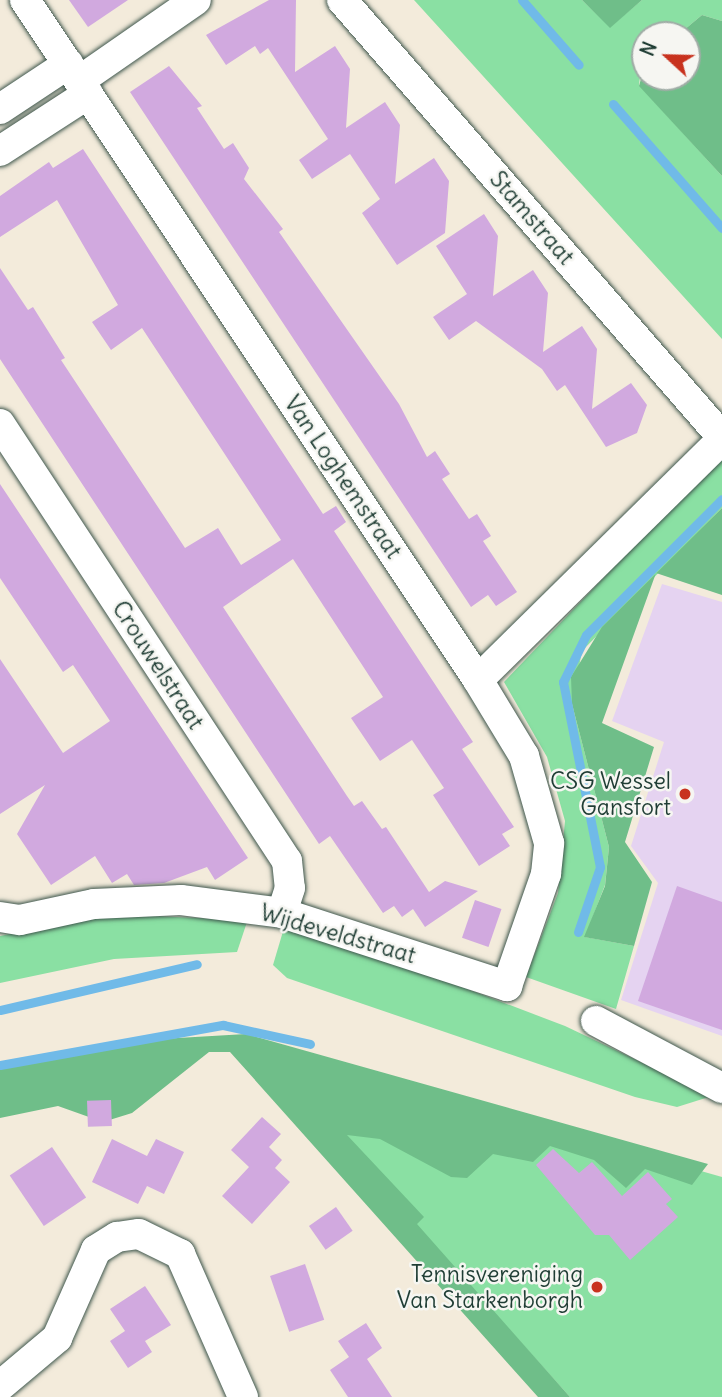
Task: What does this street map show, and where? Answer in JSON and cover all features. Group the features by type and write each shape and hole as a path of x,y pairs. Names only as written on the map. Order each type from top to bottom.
{"street":[{"name":"Van Loghemstraat","path":"25,0 478,680 524,756 549,844 546,874 506,986"},
{"path":"0,151 78,80 196,0"},
{"name":"Stamstraat","path":"342,0 722,438 478,680"},
{"path":"0,109 78,80"},
{"name":"Crouwelstraat","path":"0,424 287,861 290,888 282,913"},
{"name":"Wijdeveldstraat","path":"0,917 20,920 94,904 181,900 282,913 506,986"},
{"path":"596,1021 722,1088"},
{"path":"0,1386 57,1338 96,1250 117,1237 139,1234 180,1254 243,1397"}],"shaded area":[{"name":"CSG Wessel Gansfort","path":"662,584 722,602 722,1036 621,1000 658,883 631,846 664,742 612,721"}],"green space":[{"path":"414,0 582,0 610,27 642,0 722,0 722,21 702,15 695,21 631,21 631,91 644,91 722,176 722,339"},
{"path":"582,0 642,0 610,28"},
{"path":"702,15 722,21 722,176 644,91 701,91 701,21 695,21"},
{"path":"722,454 722,508 582,651 572,704 609,847 605,885 585,937 634,946 616,1009 526,977 558,893 565,821 547,757 504,682"},
{"path":"722,508 722,595 656,573 714,516"},
{"path":"656,574 602,723 654,747 625,842 652,882 634,946 584,937 605,886 609,847 572,704 571,677 602,627"},
{"path":"109,914 247,922 237,952 114,959 0,983 0,936"},
{"path":"284,928 370,952 565,1026 712,1096 677,1107 635,1097 287,978 273,965"},
{"path":"246,1034 708,1164 692,1185 645,1169 626,1188 594,1160 550,1146 533,1162 493,1154 467,1178 451,1177 380,1139 347,1135 424,1217 417,1224 570,1397 538,1397 230,1052 209,1052 132,1113 103,1122 58,1106 0,1118 0,1069 127,1041"},
{"name":"Tennisvereniging Van Starkenborgh","path":"347,1070 722,1177 722,1397 570,1397 312,1110"}],"building":[{"path":"69,0 128,0 88,27"},
{"path":"269,0 296,0 295,72 335,46 350,69 346,128 385,102 400,125 395,184 434,158 449,181 445,233 397,265 362,213 380,199 350,154 312,179 299,160 328,139 268,48 260,54 255,46 226,65 206,35"},
{"path":"169,66 202,106 197,108 224,149 233,143 249,168 244,179 283,229 279,232 399,404 427,457 435,451 450,474 442,479 469,519 477,514 491,536 483,541 517,592 496,606 488,595 471,607 130,92"},
{"path":"83,149 323,514 336,506 346,522 334,531 473,742 462,749 514,827 502,834 510,846 479,866 433,795 444,788 412,740 380,761 351,718 383,697 293,559 223,607 354,806 362,801 382,829 386,827 429,892 445,881 478,891 425,927 413,909 402,917 394,906 383,913 330,836 319,844 0,359 0,268 28,310 33,307 65,358 61,360 185,548 218,528 241,565 281,540 142,328 111,350 92,322 118,305 57,200 0,237 0,196 49,162 53,168"},
{"path":"484,214 498,236 493,296 533,270 548,293 543,352 582,326 597,349 592,409 631,383 647,405 637,433 606,447 565,385 557,391 542,369 476,321 449,340 433,317 467,294 436,246"},
{"path":"0,484 248,858 215,880 207,867 164,883 134,885 127,874 112,883 95,856 51,885 17,834 45,785 0,814 0,659 63,753 110,721 73,665 63,672 0,578"},
{"path":"677,886 722,902 722,1030 638,1001"},
{"path":"475,900 501,909 488,947 462,938"},
{"path":"111,1100 112,1126 88,1127 87,1101"},
{"path":"262,1117 281,1134 269,1147 282,1160 275,1168 290,1182 252,1224 222,1196 249,1167 231,1150"},
{"path":"112,1139 147,1156 156,1139 184,1152 164,1194 147,1186 138,1204 92,1182"},
{"path":"52,1147 86,1198 44,1226 10,1176"},
{"path":"553,1149 579,1173 592,1162 622,1196 648,1172 672,1199 666,1204 678,1217 630,1260 609,1235 595,1235 536,1165"},
{"path":"336,1207 353,1231 326,1250 309,1226"},
{"path":"305,1264 324,1320 289,1332 270,1276"},
{"path":"145,1286 171,1325 145,1341 152,1352 128,1368 110,1341 125,1331 110,1309"},
{"path":"366,1323 382,1348 367,1359 392,1397 348,1397 330,1370 349,1357 338,1341"}],"waterway":[{"path":"522,0 579,65"},
{"path":"613,104 722,228"},
{"path":"578,932 600,867 563,682 586,635 722,499"},
{"path":"0,1010 197,964"},
{"path":"0,1065 223,1025 310,1044"}],"place":[{"name":"CSG Wessel Gansfort","path":"685,794"},
{"name":"Tennisvereniging Van Starkenborgh","path":"597,1287"}]}
